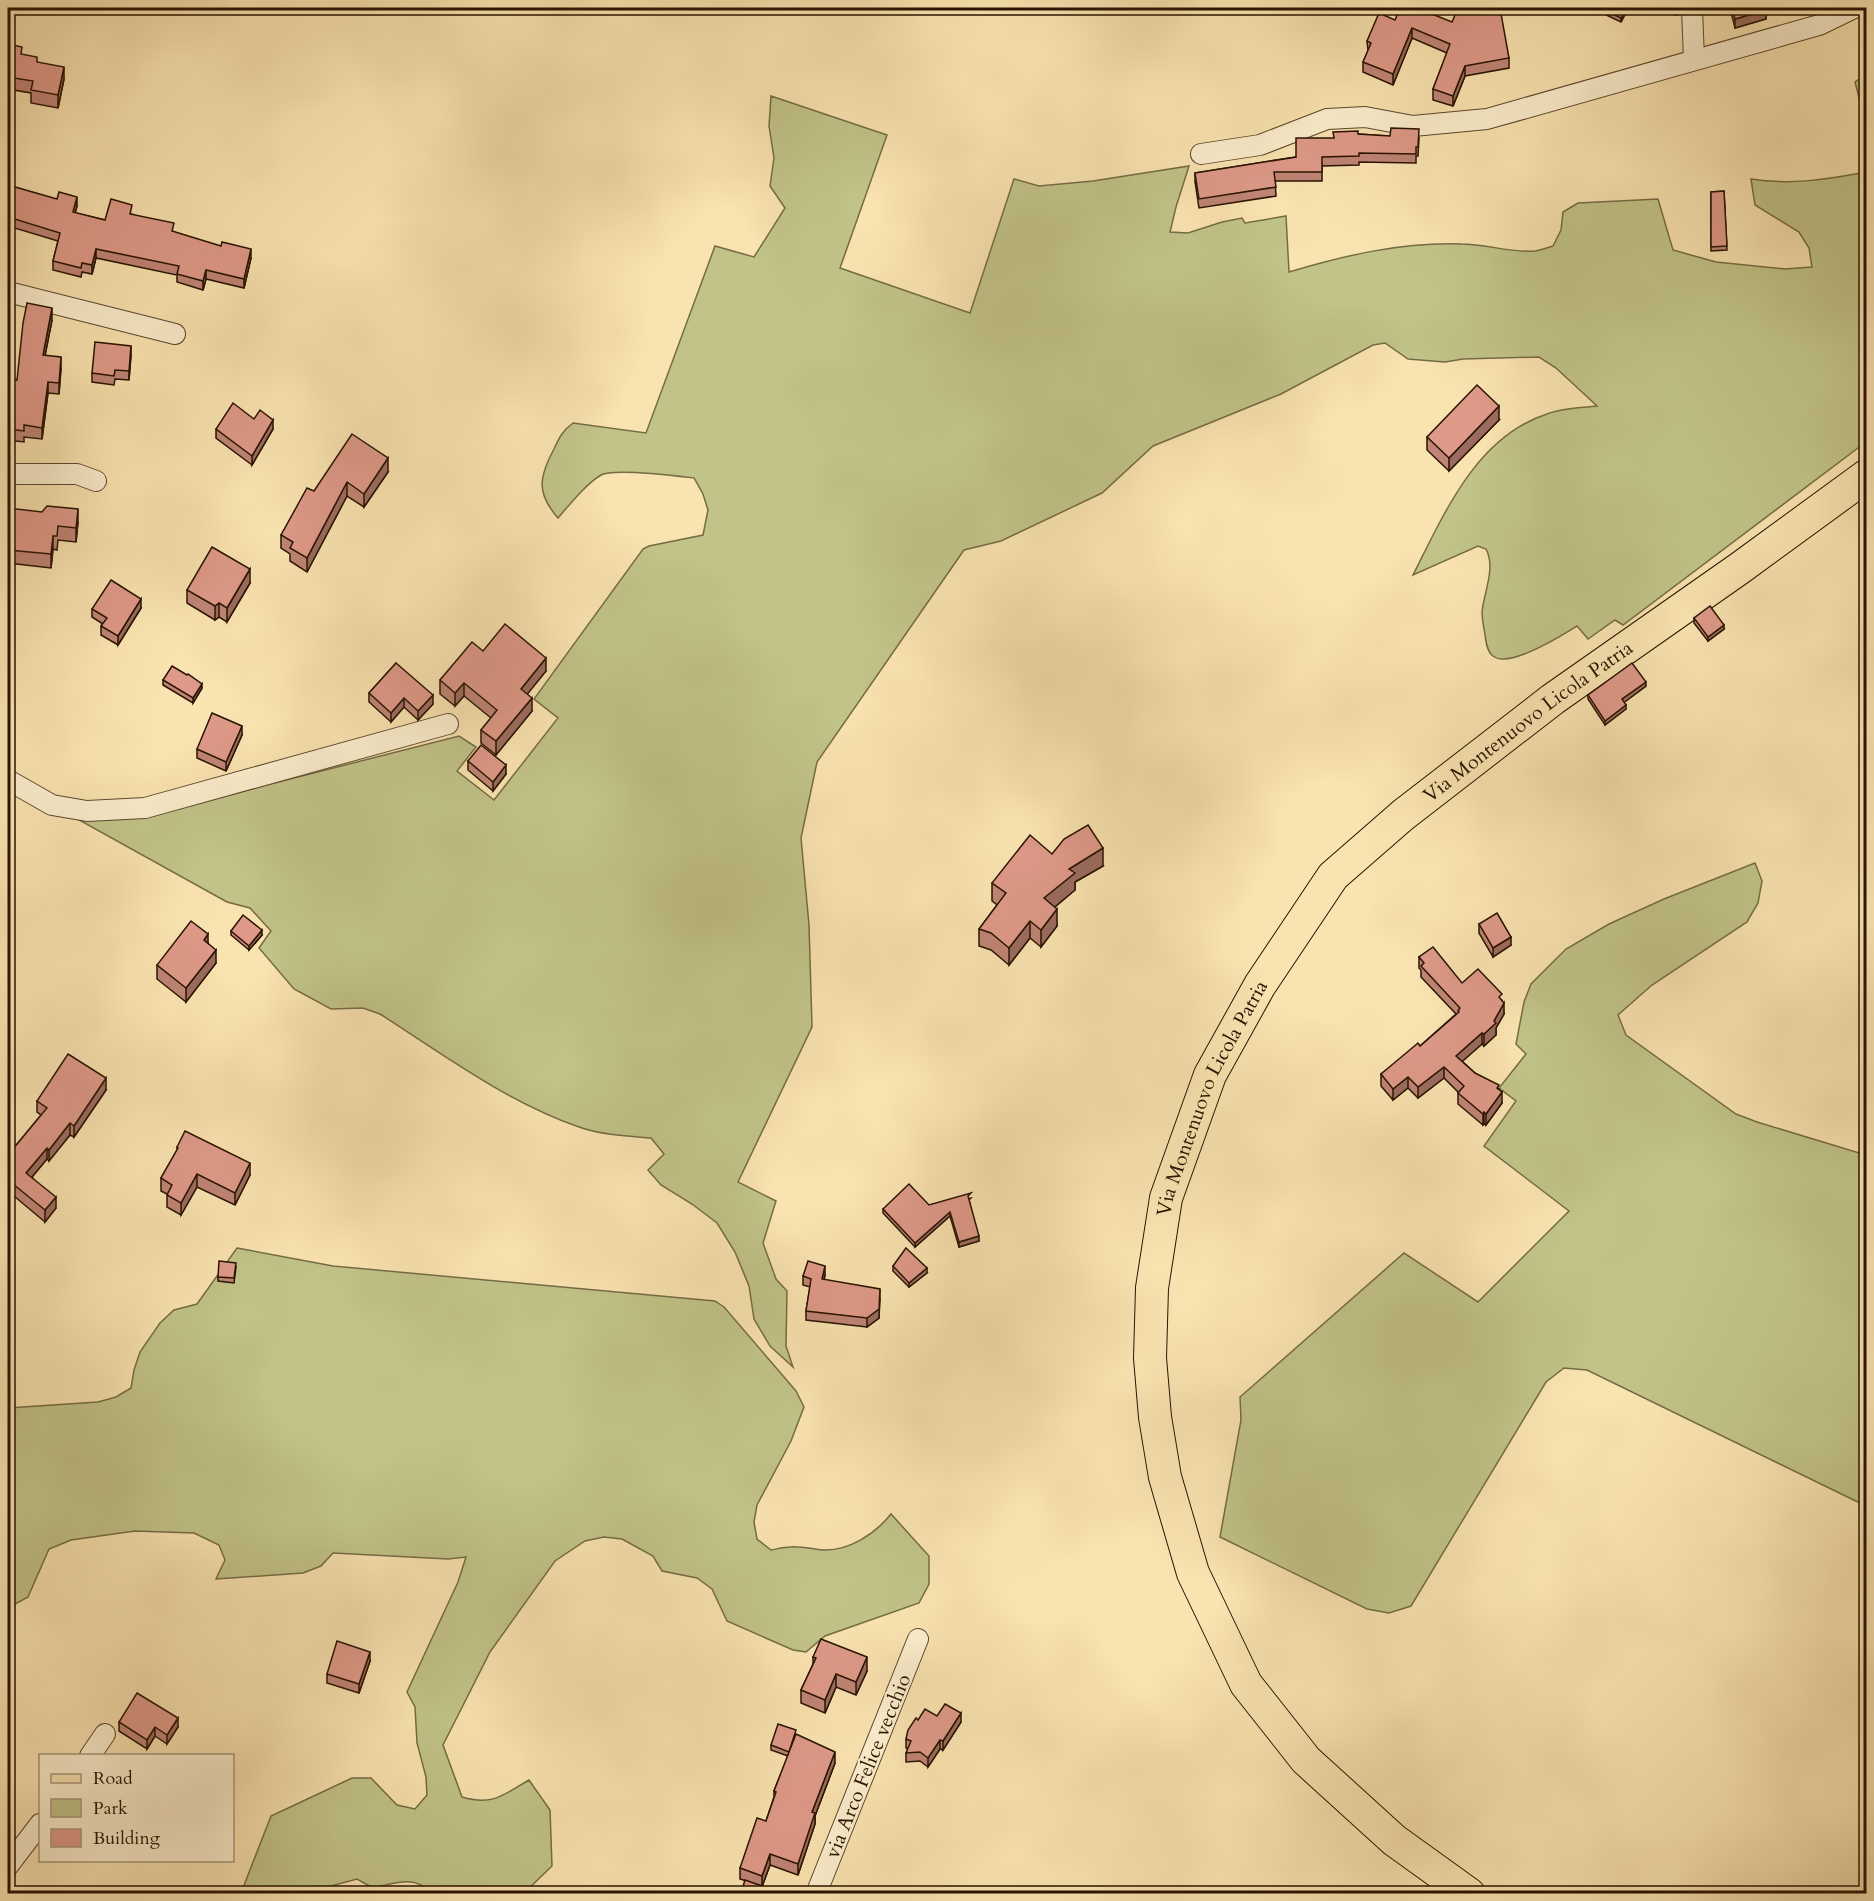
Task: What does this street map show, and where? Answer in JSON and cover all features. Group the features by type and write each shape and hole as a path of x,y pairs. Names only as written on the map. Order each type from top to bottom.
{"main road":[{"name":"Via Montenuovo Licola Patria","path":"1469,1893 1394,1840 1306,1760 1246,1684 1193,1573 1165,1477 1155,1417 1150,1358 1152,1288 1166,1198 1210,1075 1260,985 1333,876 1403,815 1553,699 1863,484"}],"street":[{"path":"1692,8 1694,60"},
{"path":"1201,154 1260,145 1327,119 1365,117 1413,126 1488,119 1819,25 1854,8"},
{"path":"8,292 175,334"},
{"path":"8,474 77,474 96,481"},
{"path":"8,780 52,806 87,811 145,808 448,724"},
{"name":"via Arco Felice vecchio","path":"816,1893 918,1639"},
{"path":"91,1754 105,1734"},
{"path":"8,1866 39,1825"}],"green space":[{"path":"1866,74 1866,113 1862,109 1855,82"},
{"path":"771,96 887,135 840,268 970,313 1014,179 1039,186 1093,181 1189,166 1170,232 1188,233 1242,218 1245,223 1286,216 1289,272 1353,255 1418,245 1471,244 1517,251 1537,251 1553,246 1561,230 1563,212 1578,203 1658,199 1673,250 1716,262 1785,269 1812,267 1809,248 1799,232 1755,205 1751,179 1779,182 1806,181 1861,173 1866,170 1866,442 1623,625 1615,620 1588,639 1577,626 1535,650 1501,659 1493,656 1488,649 1483,621 1482,612 1490,572 1486,549 1478,546 1413,575 1450,503 1465,480 1500,440 1522,425 1547,414 1565,409 1597,406 1556,368 1539,357 1463,359 1445,362 1408,359 1385,343 1373,345 1281,394 1153,446 1102,493 1001,541 964,550 817,762 801,838 809,925 812,1027 738,1182 776,1201 763,1243 776,1279 787,1291 786,1346 793,1367 770,1346 754,1319 749,1286 735,1252 717,1223 661,1185 648,1170 664,1154 651,1138 596,1132 552,1117 501,1091 380,1014 363,1008 331,1009 294,989 259,948 271,931 250,908 227,902 79,820 137,818 459,736 476,747 457,771 494,800 558,718 534,699 643,549 703,535 708,510 703,494 694,478 632,472 601,475 584,489 558,518 543,493 543,477 560,438 573,423 646,433 715,246 754,257 785,208 770,186 774,158 769,126"},
{"path":"1755,863 1762,881 1758,903 1747,922 1652,985 1618,1015 1626,1035 1736,1114 1866,1155 1866,1506 1587,1370 1564,1368 1546,1382 1411,1606 1389,1613 1367,1609 1220,1537 1241,1420 1240,1397 1404,1253 1478,1302 1569,1211 1484,1146 1516,1101 1499,1088 1526,1054 1516,1044 1524,1002 1531,984 1566,949 1609,924 1664,899"},
{"path":"237,1248 333,1266 715,1301 724,1307 796,1391 804,1407 791,1441 757,1505 754,1522 757,1539 771,1550 802,1547 833,1550 861,1540 891,1514 929,1556 929,1584 919,1603 825,1636 806,1652 793,1650 727,1621 712,1589 697,1578 662,1571 653,1556 622,1539 604,1537 585,1541 555,1561 490,1652 443,1745 462,1797 490,1800 529,1780 550,1810 552,1866 524,1893 430,1893 424,1887 411,1882 373,1888 357,1879 305,1893 241,1893 271,1816 352,1778 371,1778 397,1805 415,1809 427,1795 426,1777 417,1743 415,1707 407,1692 458,1582 466,1557 448,1559 333,1553 321,1566 303,1573 216,1579 225,1560 219,1545 194,1533 135,1531 71,1540 49,1549 28,1597 8,1608 8,1408 98,1402 116,1397 131,1388 140,1352 160,1323 174,1310 197,1304"}],"building":[{"path":"1400,8 1417,8 1452,22 1458,8 1500,8 1509,58 1465,66 1453,96 1433,89 1450,44 1412,28 1393,74 1363,62 1371,43 1367,41 1379,13 1395,20"},
{"path":"1600,8 1627,8 1621,18"},
{"path":"1654,8 1677,8 1677,11"},
{"path":"1732,8 1765,8 1766,10 1735,19"},
{"path":"8,44 22,47 21,54 37,57 37,62 64,67 58,95 31,90 33,81 8,77"},
{"path":"1391,128 1419,129 1416,154 1359,153 1359,156 1322,157 1322,172 1274,172 1276,187 1199,199 1195,173 1296,157 1296,138 1334,138 1333,132 1358,131 1358,134 1390,136"},
{"path":"8,185 57,199 59,192 77,197 73,212 105,220 111,199 132,205 130,214 174,223 172,231 221,246 222,242 251,249 244,279 206,270 203,281 177,274 179,266 96,249 92,265 82,263 81,268 53,261 60,233 8,217"},
{"path":"1724,191 1727,246 1711,247 1711,192"},
{"path":"27,303 52,308 43,355 61,357 59,383 48,382 42,428 24,425 24,431 8,429 8,378 17,380"},
{"path":"95,342 131,346 129,371 115,370 114,376 92,373"},
{"path":"1477,385 1499,406 1449,458 1427,437"},
{"path":"233,403 254,419 260,410 273,420 252,456 216,429"},
{"path":"352,434 388,458 364,494 347,482 307,558 290,548 293,542 281,535 307,488 314,491"},
{"path":"47,506 78,509 76,528 58,526 57,536 53,536 51,554 8,550 8,508 42,512"},
{"path":"212,547 250,569 227,608 219,603 215,606 187,590"},
{"path":"111,580 141,599 118,636 101,626 107,618 92,609"},
{"path":"1710,606 1724,625 1708,637 1694,618"},
{"path":"505,624 546,658 521,689 532,698 496,741 481,730 497,710 464,683 455,693 440,680 472,642 483,651"},
{"path":"396,663 433,695 418,711 404,698 391,713 369,693"},
{"path":"1632,663 1646,682 1622,699 1626,705 1605,721 1588,695"},
{"path":"172,666 202,684 193,698 163,680"},
{"path":"212,713 242,726 226,762 197,749"},
{"path":"481,745 506,765 493,782 468,761"},
{"path":"1088,825 1103,848 1069,869 1075,873 1044,898 1057,909 1041,930 1030,921 1009,948 991,933 979,929 1006,893 992,883 1030,835 1052,854 1064,839"},
{"path":"1497,913 1511,937 1493,948 1479,924"},
{"path":"243,915 262,930 249,946 231,931"},
{"path":"191,921 208,934 204,940 216,950 186,988 157,965"},
{"path":"1433,947 1462,983 1478,969 1502,994 1499,997 1504,1003 1494,1021 1496,1023 1456,1056 1475,1073 1499,1085 1497,1088 1502,1092 1486,1114 1484,1112 1483,1114 1458,1093 1464,1086 1444,1067 1418,1087 1408,1077 1393,1089 1381,1074 1418,1043 1420,1046 1459,1012 1460,1008 1421,966 1424,963 1419,957"},
{"path":"68,1054 106,1078 74,1126 70,1123 49,1150 47,1148 26,1173 56,1197 45,1210 8,1180 8,1155 47,1108 37,1101"},
{"path":"185,1131 250,1163 235,1193 197,1174 181,1203 167,1195 172,1185 161,1178"},
{"path":"909,1184 929,1205 971,1193 968,1196 979,1236 959,1242 950,1212 915,1243 883,1209"},
{"path":"906,1248 927,1268 909,1283 893,1266"},
{"path":"219,1261 236,1263 234,1278 218,1277"},
{"path":"808,1261 825,1266 822,1279 880,1289 879,1309 867,1318 806,1311 811,1279 803,1276"},
{"path":"821,1639 867,1657 856,1682 836,1674 825,1700 801,1690 816,1658 813,1657"},
{"path":"337,1641 370,1652 359,1684 327,1674"},
{"path":"137,1693 178,1718 167,1735 155,1727 147,1740 119,1722"},
{"path":"945,1704 961,1713 943,1741 940,1740 928,1758 920,1752 906,1753 911,1741 906,1739 908,1730 916,1718 918,1720 925,1709 937,1716"},
{"path":"778,1724 796,1730 789,1752 771,1745"},
{"path":"796,1734 835,1752 812,1812 815,1813 798,1864 770,1854 762,1876 740,1868 757,1818 766,1821 776,1792 774,1791"},
{"path":"745,1880 782,1893 741,1893"}]}
